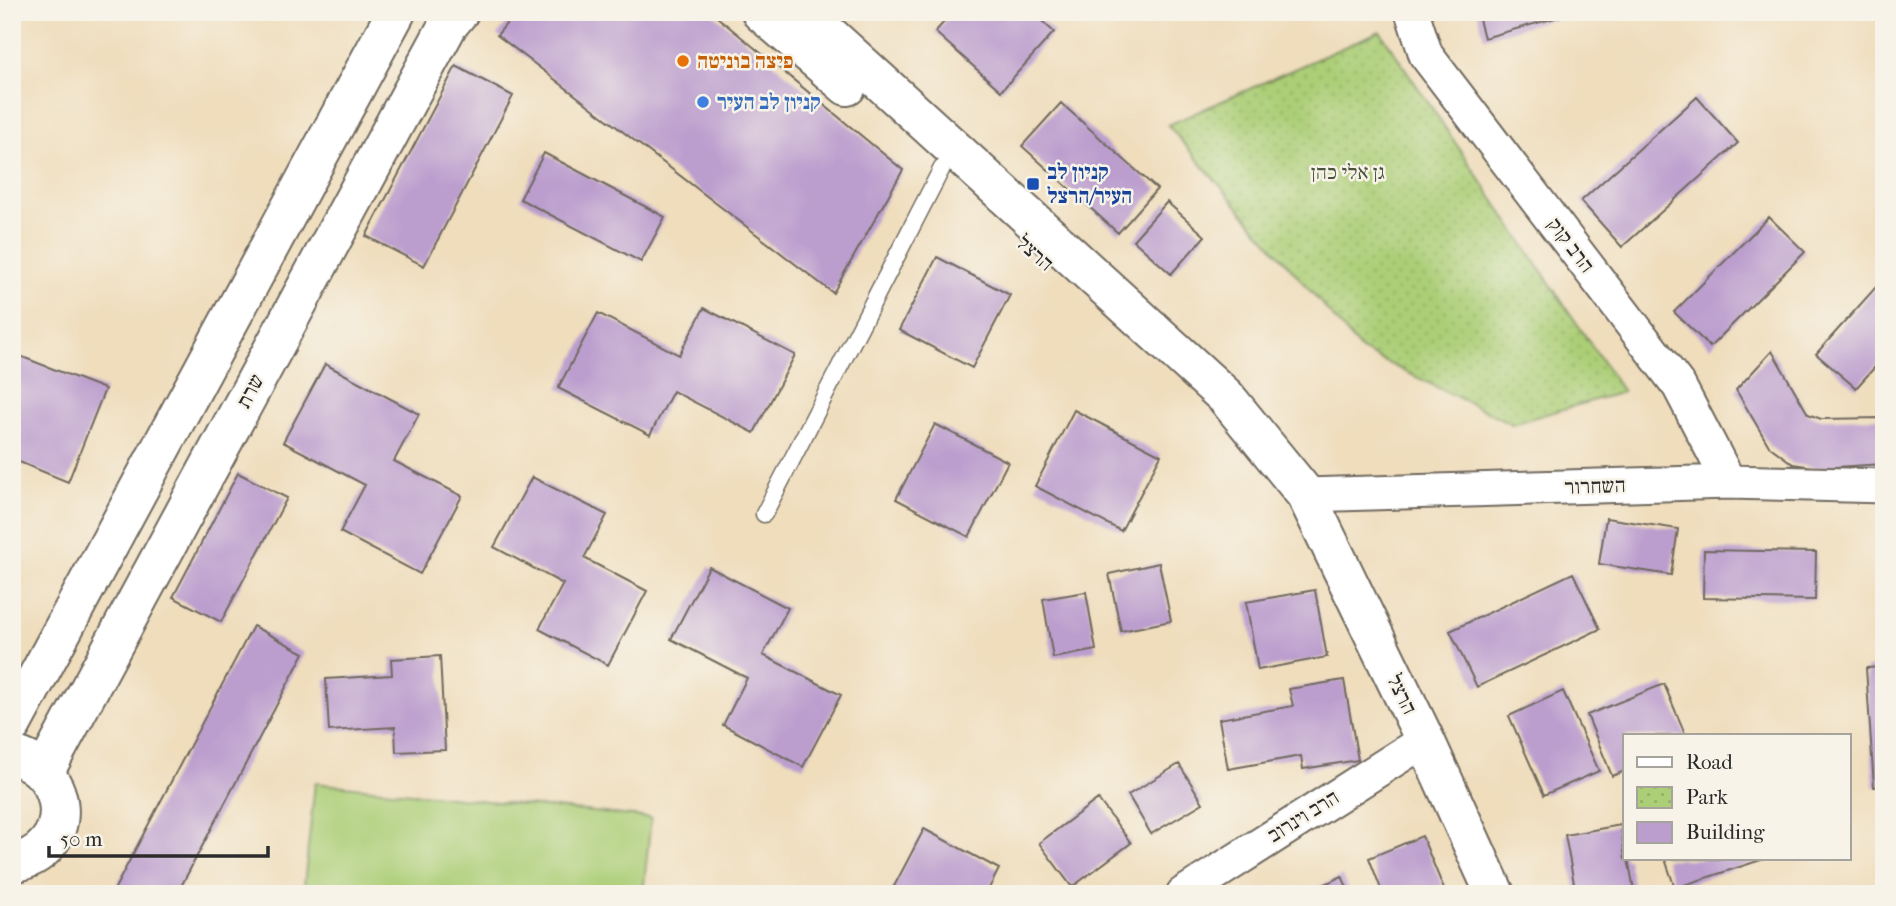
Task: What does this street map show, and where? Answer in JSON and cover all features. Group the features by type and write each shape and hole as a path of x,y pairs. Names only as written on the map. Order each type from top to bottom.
{"street":[{"path":"12,724 396,12"},
{"name":"שרת","path":"29,763 441,37 458,12"},
{"name":"הרצל","path":"761,12 942,168 1200,404 1306,495"},
{"name":"הרצל","path":"804,12 1226,397 1306,495 1425,740 1495,894"},
{"name":"הרב קוק","path":"1412,12 1426,55 1679,386 1729,482"},
{"name":"השחרור","path":"1306,495 1729,482 1884,486"},
{"name":"הרב וינרוב","path":"1183,894 1425,740"},
{"path":"20,873 51,839 59,822 60,804 55,786 29,763"}],"lane":[{"path":"764,514 942,168"}],"green space":[{"name":"גן אלי כהן","path":"1380,31 1623,392 1512,424 1361,350 1168,125"},
{"path":"315,783 651,818 643,894 303,894"}],"building":[{"name":"קניון לב העיר","path":"516,12 711,12 903,170 833,293 497,35"},
{"path":"953,12 1032,12 1054,32 1001,91 935,32"},
{"path":"1477,12 1572,12 1573,13 1484,38"},
{"path":"456,66 513,96 424,266 366,236"},
{"path":"1697,97 1738,143 1622,247 1581,201"},
{"path":"1061,103 1157,189 1118,233 1022,146"},
{"path":"544,153 665,217 641,262 520,199"},
{"path":"1167,202 1205,236 1171,274 1133,240"},
{"path":"1769,217 1805,252 1710,347 1674,312"},
{"path":"937,257 1010,295 972,368 899,330"},
{"path":"1884,278 1884,357 1856,388 1816,354"},
{"path":"704,308 795,355 754,433 673,391 650,435 558,388 598,313 679,355"},
{"path":"1772,351 1808,414 1821,419 1881,418 1884,464 1819,468 1793,464 1769,446 1736,390"},
{"path":"12,353 105,389 68,482 12,459"},
{"path":"325,364 419,414 394,461 462,496 420,574 340,532 365,485 283,442"},
{"path":"1074,410 1161,455 1121,531 1035,486"},
{"path":"935,424 1008,462 969,537 896,499"},
{"path":"238,473 287,498 221,622 173,597"},
{"path":"532,477 607,515 584,558 647,591 608,665 539,629 563,584 494,547"},
{"path":"1606,518 1678,529 1671,575 1599,564"},
{"path":"1704,550 1816,552 1815,600 1703,598"},
{"path":"1159,563 1171,621 1121,631 1109,574"},
{"path":"709,567 788,608 763,655 841,695 803,767 723,725 747,678 671,639"},
{"path":"1573,573 1600,629 1477,687 1450,631"},
{"path":"1315,590 1327,657 1258,670 1246,602"},
{"path":"1086,592 1096,650 1053,658 1043,599"},
{"path":"253,626 304,653 177,894 122,894 114,890"},
{"path":"440,656 445,750 396,752 395,727 329,731 326,679 392,675 391,659"},
{"path":"1884,667 1884,786 1874,787 1866,668"},
{"path":"1344,680 1358,760 1303,769 1301,756 1228,769 1219,719 1293,706 1289,689"},
{"path":"1664,684 1685,734 1623,734 1623,772 1612,776 1587,715"},
{"path":"1563,691 1599,771 1544,795 1509,716"},
{"path":"1179,764 1203,803 1151,834 1128,795"},
{"path":"1098,799 1131,843 1072,887 1039,843"},
{"path":"1621,825 1623,860 1628,860 1635,894 1576,894 1565,835"},
{"path":"924,829 999,869 986,894 890,894"},
{"path":"1422,836 1446,894 1383,894 1369,858"},
{"path":"1665,860 1761,860 1675,888"},
{"path":"1342,876 1350,894 1304,894"}],"place":[{"name":"פיצה בוניטה","path":"683,61"},
{"name":"קניון לב העיר","path":"703,102"},
{"name":"קניון לב העיר/הרצל","path":"1033,184"}]}
